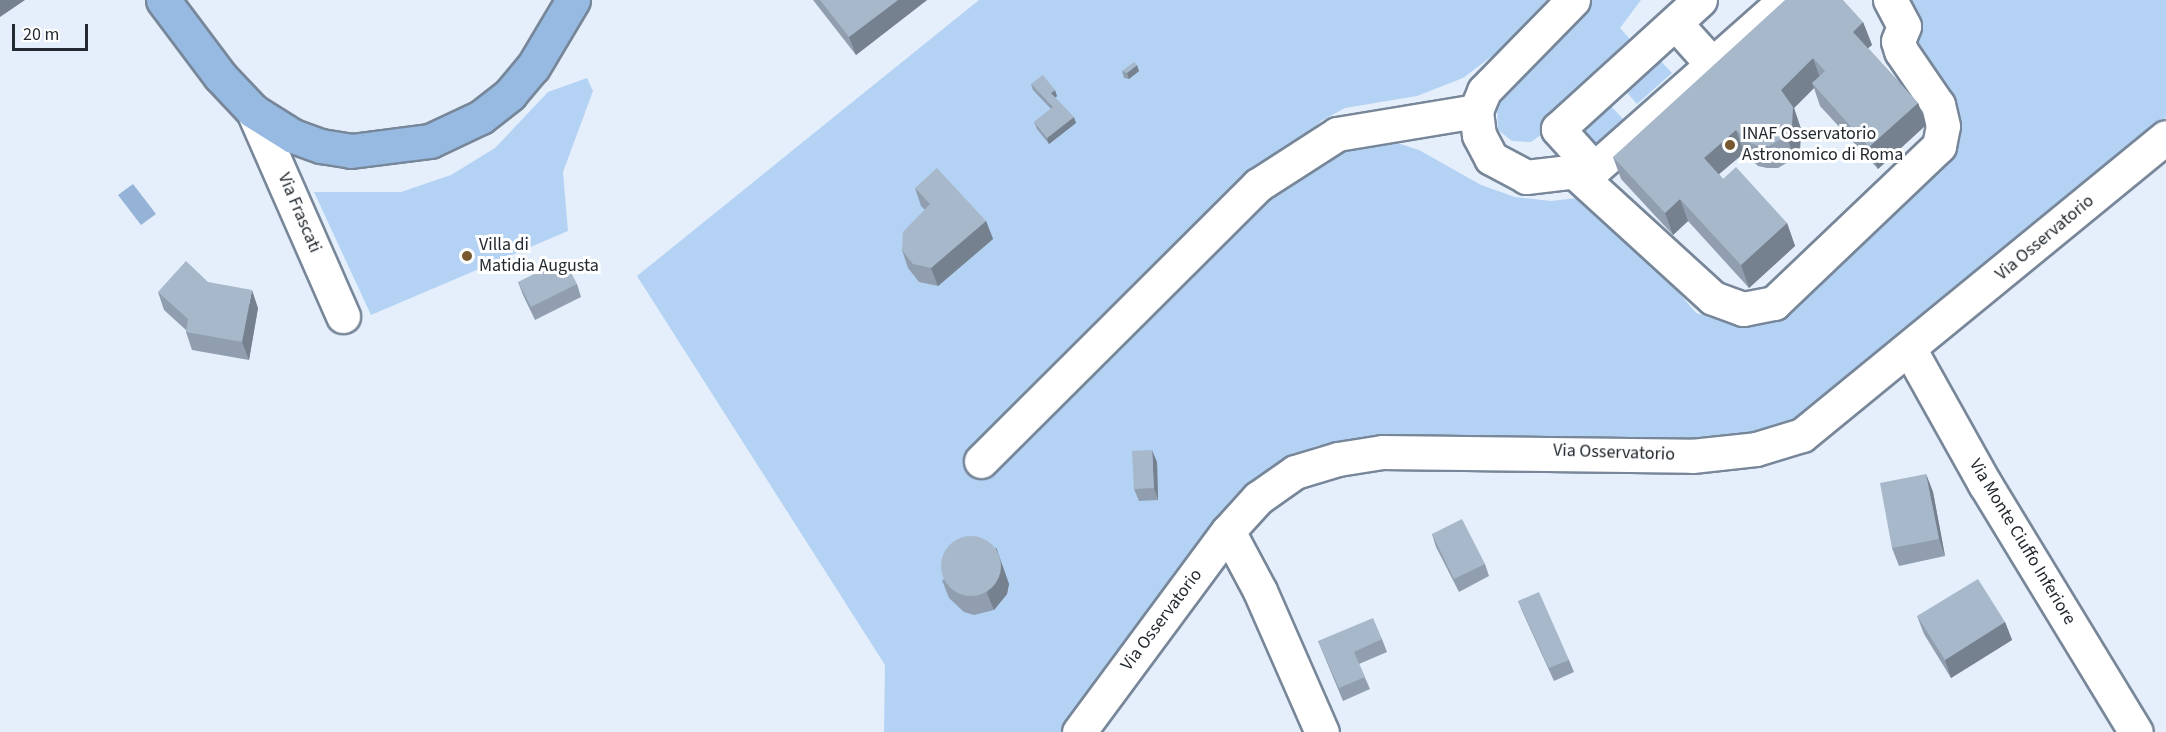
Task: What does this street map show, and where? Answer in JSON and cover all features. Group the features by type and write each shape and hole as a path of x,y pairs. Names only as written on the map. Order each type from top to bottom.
{"main road":[{"name":"Via Frascati","path":"163,0 220,76 253,111 293,136 331,149 382,150 440,138 481,117 510,94 533,67 573,0"}],"street":[{"path":"1573,0 1484,91 1476,111 1484,147 1502,167 1526,177 1585,171 1785,0"},
{"path":"1700,0 1558,129 1585,171 1713,298 1743,309 1774,303 1940,146 1943,126 1938,105 1901,51 1898,41 1904,26 1890,0"},
{"path":"1676,24 1712,64"},
{"name":"Via Frascati","path":"253,111 343,316"},
{"path":"981,461 1258,185 1337,134 1476,111"},
{"name":"Via Osservatorio","path":"1079,732 1228,531 1276,483 1316,465 1359,455 1537,451 1692,456 1768,447 1813,429 2166,137"},
{"name":"Via Monte Ciuffo Inferiore","path":"1910,350 1985,484 2136,732"},
{"path":"1228,531 1260,591 1322,732"}],"shaded area":[{"path":"979,0 1550,0 1504,47 1463,78 1417,96 1345,108 1321,121 1299,142 1382,138 1419,150 1481,185 1515,197 1551,201 1586,197 1630,235 1696,313 1731,324 1764,324 1790,315 1948,162 1954,149 1914,45 1921,16 1910,0 2166,0 2166,117 1798,418 1756,435 1706,442 1354,439 1316,446 1280,461 1245,488 1061,732 884,732 885,665 637,276"},
{"path":"1585,0 1641,0 1620,28 1636,46 1538,137 1531,142 1512,141 1498,130 1497,105"},
{"path":"1657,57 1672,73 1637,104 1623,88"},
{"path":"587,78 593,91 563,172 568,231 371,315 314,192 401,192 451,175 495,148 548,92"},
{"path":"1608,103 1623,119 1589,150 1574,134"},
{"path":"133,184 156,214 141,225 118,195"}],"building":[{"path":"820,0 898,0 849,37"},
{"name":"INAF Osservatorio Astronomico di Roma","path":"1785,0 1843,0 1863,22 1853,32 1918,103 1869,147 1812,83 1825,71 1813,58 1781,90 1793,107 1792,127 1786,136 1769,146 1759,146 1750,143 1736,130 1704,158 1723,179 1736,167 1787,223 1741,265 1680,199 1665,213 1613,157"},
{"path":"1134,62 1137,65 1127,73 1122,71"},
{"path":"1043,75 1055,90 1051,93 1074,117 1047,138 1034,122 1053,107 1031,84"},
{"path":"937,168 986,221 931,268 913,264 902,250 903,232 930,204 915,188"},
{"path":"564,259 577,284 531,307 518,282"},
{"path":"186,261 208,282 252,290 242,342 186,332 188,319 158,292"},
{"path":"1152,450 1154,488 1134,489 1132,451"},
{"path":"1926,474 1939,539 1892,548 1880,483"},
{"path":"1462,519 1485,564 1454,579 1432,534"},
{"path":"965,536 977,536 993,544 999,554 1001,566 999,578 993,588 977,596 965,596 949,588 941,572 941,560 949,544"},
{"path":"1978,579 2005,622 1945,660 1917,616"},
{"path":"1539,592 1569,660 1549,668 1518,601"},
{"path":"1373,618 1382,639 1354,652 1365,677 1339,688 1318,641"}],"place":[{"name":"INAF Osservatorio Astronomico di Roma","path":"1730,145"},
{"name":"Villa di Matidia Augusta","path":"467,256"}]}
